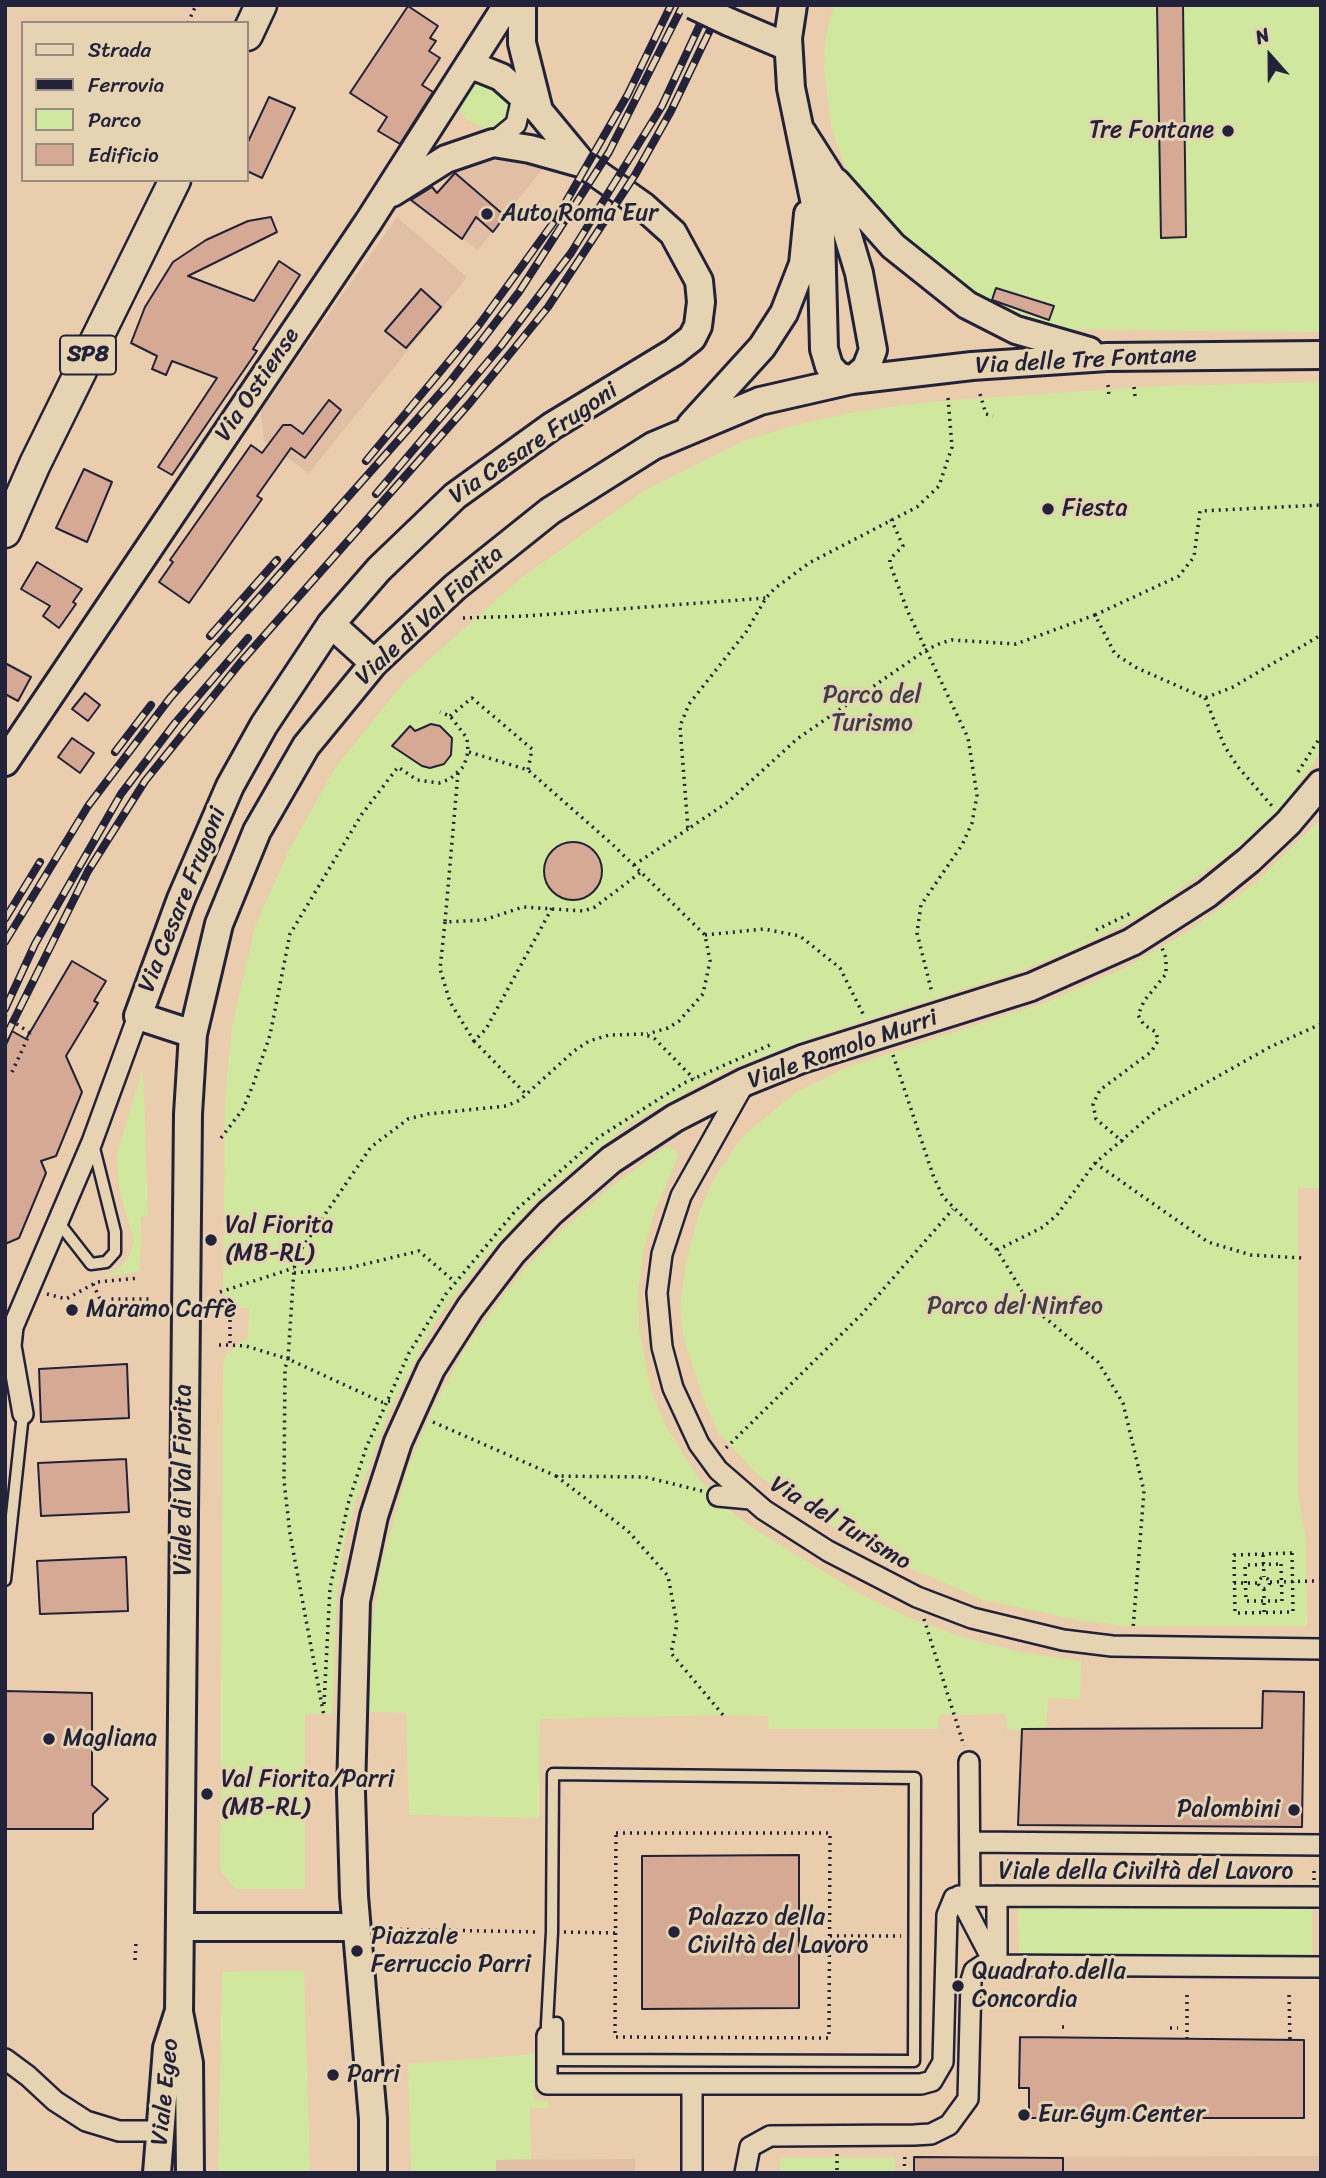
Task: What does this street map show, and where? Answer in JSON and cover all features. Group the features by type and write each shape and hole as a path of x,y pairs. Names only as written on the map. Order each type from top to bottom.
{"main road":[{"path":"248,33 261,5"},
{"name":"Via Ostiense","path":"5,762 384,198 507,5"},
{"path":"522,5 522,43 530,104"},
{"path":"693,5 788,47"},
{"path":"793,5 788,47 791,88 802,132 859,273 871,326 872,358 866,368 852,380 834,373 825,357 820,180"},
{"path":"471,65 501,77 530,104 582,163"},
{"path":"384,198 446,159 493,143 530,149 582,163"},
{"name":"Via Cesare Frugoni","path":"138,1016 186,887 230,786 264,724 331,624 379,569 455,496 537,435 674,352 695,334 700,318 700,290 697,275 684,249 659,219 582,163"},
{"path":"820,180 892,246 967,305 1016,330 1107,357"},
{"path":"686,431 762,346 784,313 803,264 820,180"},
{"name":"SP8","path":"5,532 35,464 174,182"},
{"name":"Via delle Tre Fontane","path":"852,380 948,369 1107,357 1321,355"},
{"name":"Viale di Val Fiorita","path":"181,1927 185,1277 188,1114 193,1034 219,924 257,831 306,746 374,663 455,587 524,531 607,473 686,431 760,401 806,388 852,380"},
{"path":"331,624 374,663"},
{"name":"Viale Romolo Murri","path":"356,1927 351,1712 355,1609 374,1516 411,1411 450,1336 512,1253 583,1183 650,1133 745,1082 802,1059 1031,987 1132,942 1197,901 1250,860 1288,823 1321,784"},
{"path":"138,1016 193,1034"},
{"path":"181,1927 356,1927 373,2119 373,2173"},
{"name":"Viale Egeo","path":"181,1927 179,2012 189,2063 190,2173"},
{"name":"Viale Egeo","path":"157,2173 167,2048 179,2012"}],"street":[{"path":"493,143 516,124 530,104"},
{"path":"23,1414 12,1334 92,1142 138,1016"},
{"name":"Via del Turismo","path":"745,1082 689,1177 673,1214 662,1254 657,1312 666,1361 684,1416 709,1459 750,1499 828,1551 917,1597 999,1626 1078,1642 1164,1649 1321,1649"},
{"path":"718,1496 750,1499"},
{"path":"969,1762 971,1842 965,1896 996,1963"},
{"name":"Viale della Civiltà del Lavoro","path":"971,1842 1321,1844"},
{"name":"Viale della Civiltà del Lavoro","path":"965,1896 1317,1890"},
{"path":"547,2030 547,2084 921,2084 932,2081 941,2067 944,2055 947,1910 951,1901 965,1896"},
{"path":"996,1963 997,1896"},
{"path":"745,2173 750,2147 770,2136 931,2134 949,2125 963,2109 970,2088 972,1976 979,1966 996,1963 1321,1966"},
{"path":"5,2059 55,2101 86,2121 119,2131 161,2131"},
{"path":"692,2085 692,2173"}],"lane":[{"path":"59,1223 91,1264 106,1262 115,1252 115,1232 92,1142"},
{"path":"5,1580 23,1414"},
{"path":"553,1774 915,1778 914,2061 557,2060 557,2023 547,2030 553,1774"}],"path":[{"path":"189,21 196,5"},
{"path":"1108,386 1109,397"},
{"path":"1134,387 1135,396"},
{"path":"980,394 986,414 993,416"},
{"path":"688,830 681,756 680,726 684,712 746,632 766,598 809,563 929,498 945,475 952,447 948,398"},
{"path":"634,865 729,802 797,739 926,650 952,640 1016,644 1096,615 1179,576 1194,556 1200,511 1321,505"},
{"path":"891,519 903,546 890,559 890,564 926,650 968,738 977,795 972,823 961,845 921,905 917,933 932,993"},
{"path":"463,618 766,598"},
{"path":"1096,615 1115,654 1137,668 1205,698 1225,747 1238,767 1272,806"},
{"path":"1205,698 1233,687 1321,635"},
{"path":"450,716 472,698 532,749 528,770"},
{"path":"440,712 450,716 467,738 468,752 458,774 440,969 450,1002 474,1041 526,1094"},
{"path":"324,1716 290,1534 284,1481 285,1368 288,1359 294,1271 313,1230 371,1147 389,1131 408,1119 428,1114 506,1106 526,1094 589,1041 609,1035 644,1034 668,1028 679,1021 703,994 710,961 705,935 634,865 528,770 468,752"},
{"path":"221,1138 243,1109 270,1035 290,934 362,814 398,767 428,783 439,783 458,774"},
{"path":"444,922 484,920 523,907 571,911 595,907 641,872"},
{"path":"474,1041 486,1029 552,908"},
{"path":"705,935 764,929 800,936 840,968 863,1014"},
{"path":"1123,1142 1096,1119 1093,1104 1100,1090 1151,1052 1158,1041 1156,1032 1144,1025 1138,1015 1144,1002 1166,974 1166,958 1160,944"},
{"path":"5,1016 30,1032 12,1072"},
{"path":"997,1250 1043,1227 1057,1215 1095,1163 1123,1142 1156,1111 1270,1046 1321,1024"},
{"path":"644,1034 667,1048 694,1079"},
{"path":"891,1049 933,1175 953,1209 969,1219 997,1250 1023,1297 1098,1362 1123,1403 1144,1491 1138,1600 1133,1631"},
{"path":"1095,1163 1208,1242 1251,1255 1302,1258"},
{"path":"724,1450 861,1315 953,1209"},
{"path":"220,1292 294,1271 349,1268 419,1251 455,1282"},
{"path":"45,1294 66,1299 93,1284 139,1278"},
{"path":"93,1284 100,1299 152,1299"},
{"path":"230,1306 230,1345"},
{"path":"219,1345 246,1346 288,1359 382,1402 389,1400"},
{"path":"428,1419 556,1476 628,1531 668,1576 677,1624 671,1653 723,1714"},
{"path":"556,1476 645,1477 718,1496"},
{"path":"1292,1553 1293,1582 1293,1612 1235,1613 1234,1555 1292,1553"},
{"path":"1263,1554 1264,1577 1270,1583"},
{"path":"1281,1564 1281,1582 1282,1601 1246,1601 1245,1565 1281,1564"},
{"path":"1234,1583 1258,1583 1264,1577"},
{"path":"1264,1589 1270,1583 1315,1581"},
{"path":"1258,1583 1264,1589 1264,1613"},
{"path":"917,1597 969,1762"},
{"path":"616,1833 830,1833 830,1936 829,2038 615,2037 616,1833"},
{"path":"1317,1890 1314,1871 1321,1871"},
{"path":"408,1931 537,1932"},
{"path":"568,1933 615,1933"},
{"path":"830,1936 898,1936"},
{"path":"135,1961 136,1942"},
{"path":"1187,1994 1187,2039"},
{"path":"1289,1996 1290,2040"},
{"path":"1062,2027 1069,2027"},
{"path":"1170,2028 1178,2028"},
{"path":"904,2173 905,2154"},
{"path":"837,2159 837,2173"}],"shaded area":[{"path":"485,160 522,161 543,168 478,250 406,199 423,185 433,187 439,193 449,187 446,181 451,170"},
{"path":"397,217 467,277 309,473 264,441 261,411"},
{"path":"1321,2156 1321,2173 913,2173 914,2157"},
{"path":"635,2159 635,2173 496,2173 496,2160"}],"green space":[{"path":"834,5 1321,5 1321,332 1055,329 1015,317 943,279 864,200 844,164 832,130 824,68 825,40"},
{"path":"484,78 512,103 506,121 488,130 465,119 460,108 478,79"},
{"name":"Parco del Turismo","path":"1321,382 1321,750 1312,766 1281,807 1237,848 1149,911 1079,947 1017,972 814,1037 729,1069 629,1124 539,1198 473,1271 434,1324 388,1414 355,1505 344,1546 337,1595 332,1714 305,1714 305,1889 235,1889 220,1870 223,1364 226,1354 248,1337 249,1308 223,1308 225,1099 232,1027 255,927 288,852 335,768 405,681 521,578 644,491 746,440 855,412 929,402 1158,386"},
{"name":"Parco del Ninfeo","path":"1321,819 1321,1188 1298,1188 1298,1495 1306,1539 1307,1626 1126,1626 1078,1620 984,1600 896,1562 818,1518 756,1473 718,1432 706,1406 684,1339 680,1308 686,1263 700,1210 714,1179 742,1137 795,1093 848,1067 1044,1003 1129,966 1190,930 1254,884"},
{"path":"143,1068 148,1216 141,1217 140,1271 101,1277 114,1272 128,1259 134,1242 119,1188 117,1154"},
{"path":"667,1146 676,1150 678,1157 655,1210 644,1249 638,1289 639,1330 652,1394 666,1426 698,1478 723,1505 751,1527 860,1594 910,1618 965,1638 1020,1652 1081,1661 1080,1699 1048,1698 1046,1729 1007,1730 1006,1714 939,1715 938,1729 769,1729 768,1716 540,1719 539,1818 409,1815 406,1713 368,1712 371,1633 381,1567 408,1467 436,1402 469,1342 520,1274 559,1233 607,1190"},
{"path":"1018,1903 1312,1908 1312,1958 1019,1956"},
{"path":"304,1970 310,2172 338,2173 218,2173 222,1972"},
{"path":"534,2054 534,2100 548,2101 548,2108 530,2108 531,2159 496,2160 496,2173 411,2173 408,2064"},
{"path":"780,2158 895,2158 895,2173 780,2173"}],"building":[{"path":"1157,5 1183,5 1186,237 1161,238"},
{"path":"408,6 438,26 430,38 436,41 429,51 440,58 422,85 433,92 400,144 378,131 387,117 350,93"},
{"path":"269,97 295,108 262,178 248,171 248,142"},
{"path":"455,173 505,216 493,232 476,217 462,239 411,200 432,187 437,193"},
{"path":"271,217 277,232 188,276 254,301 279,261 300,275 253,349 257,351 172,475 158,467 217,378 172,361 166,375 152,369 157,356 131,343 145,307 173,262 206,240 248,221"},
{"path":"996,288 1054,306 1049,320 992,300"},
{"path":"421,289 441,307 406,348 385,331"},
{"path":"329,400 341,410 305,458 291,448 257,496 262,499 189,603 159,582 173,562 170,560 251,445 262,453 283,425 291,425 303,434"},
{"path":"84,469 112,482 87,542 56,528"},
{"path":"37,562 82,589 73,602 76,604 59,628 43,616 50,606 21,589"},
{"path":"5,663 31,677 18,701 5,694"},
{"path":"85,693 100,705 88,721 72,709"},
{"path":"431,724 440,726 452,738 451,755 444,764 430,768 422,766 392,746 410,726 415,731"},
{"path":"72,738 94,753 80,773 58,757"},
{"path":"573,842 589,847 597,855 602,871 597,887 589,895 573,900 557,895 549,887 544,871 549,855 557,847"},
{"path":"72,961 106,981 94,1001 98,1003 66,1056 82,1092 56,1156 41,1161 46,1173 19,1238 5,1244 5,1047 12,1031 26,1039"},
{"path":"127,1364 129,1418 41,1422 39,1369"},
{"path":"126,1459 129,1512 41,1516 38,1463"},
{"path":"126,1557 128,1611 40,1614 37,1561"},
{"name":"Magliana","path":"5,1691 92,1693 92,1785 108,1799 93,1814 93,1829 5,1829"},
{"path":"1263,1691 1304,1692 1302,1827 1018,1825 1022,1729 1262,1728"},
{"name":"Palazzo della Civiltà del Lavoro","path":"799,1855 799,2008 642,2009 642,1856"},
{"path":"1020,2037 1304,2040 1304,2118 1029,2118 1029,2088 1019,2088"},
{"path":"914,2157 1063,2158 1063,2173 914,2173"}],"railway":[{"path":"366,461 479,325 556,219 628,94 671,5"},
{"path":"5,942 88,806 170,698 449,383 519,292 609,152 683,5"},
{"path":"376,494 501,346 571,253 662,106 709,5"},
{"path":"5,1038 88,871 145,781 240,663 469,404 548,307 635,175 671,111 722,5"},
{"path":"210,636 277,560"},
{"path":"5,1009 35,944 121,794 175,723 248,638"},
{"path":"115,752 151,705"},
{"path":"5,919 40,862"}],"place":[{"name":"Tre Fontane","path":"1228,131"},
{"name":"Auto Roma Eur","path":"487,214"},
{"name":"Fiesta","path":"1048,509"},
{"name":"Val Fiorita (MB-RL)","path":"211,1240"},
{"name":"Maramo Caffè","path":"72,1310"},
{"name":"Magliana","path":"49,1739"},
{"name":"Val Fiorita/Parri (MB-RL)","path":"207,1794"},
{"name":"Palombini","path":"1294,1810"},
{"name":"Palazzo della Civiltà del Lavoro","path":"674,1932"},
{"name":"Piazzale Ferruccio Parri","path":"357,1951"},
{"name":"Quadrato della Concordia","path":"958,1986"},
{"name":"Parri","path":"333,2075"},
{"name":"Eur Gym Center","path":"1024,2115"}]}
